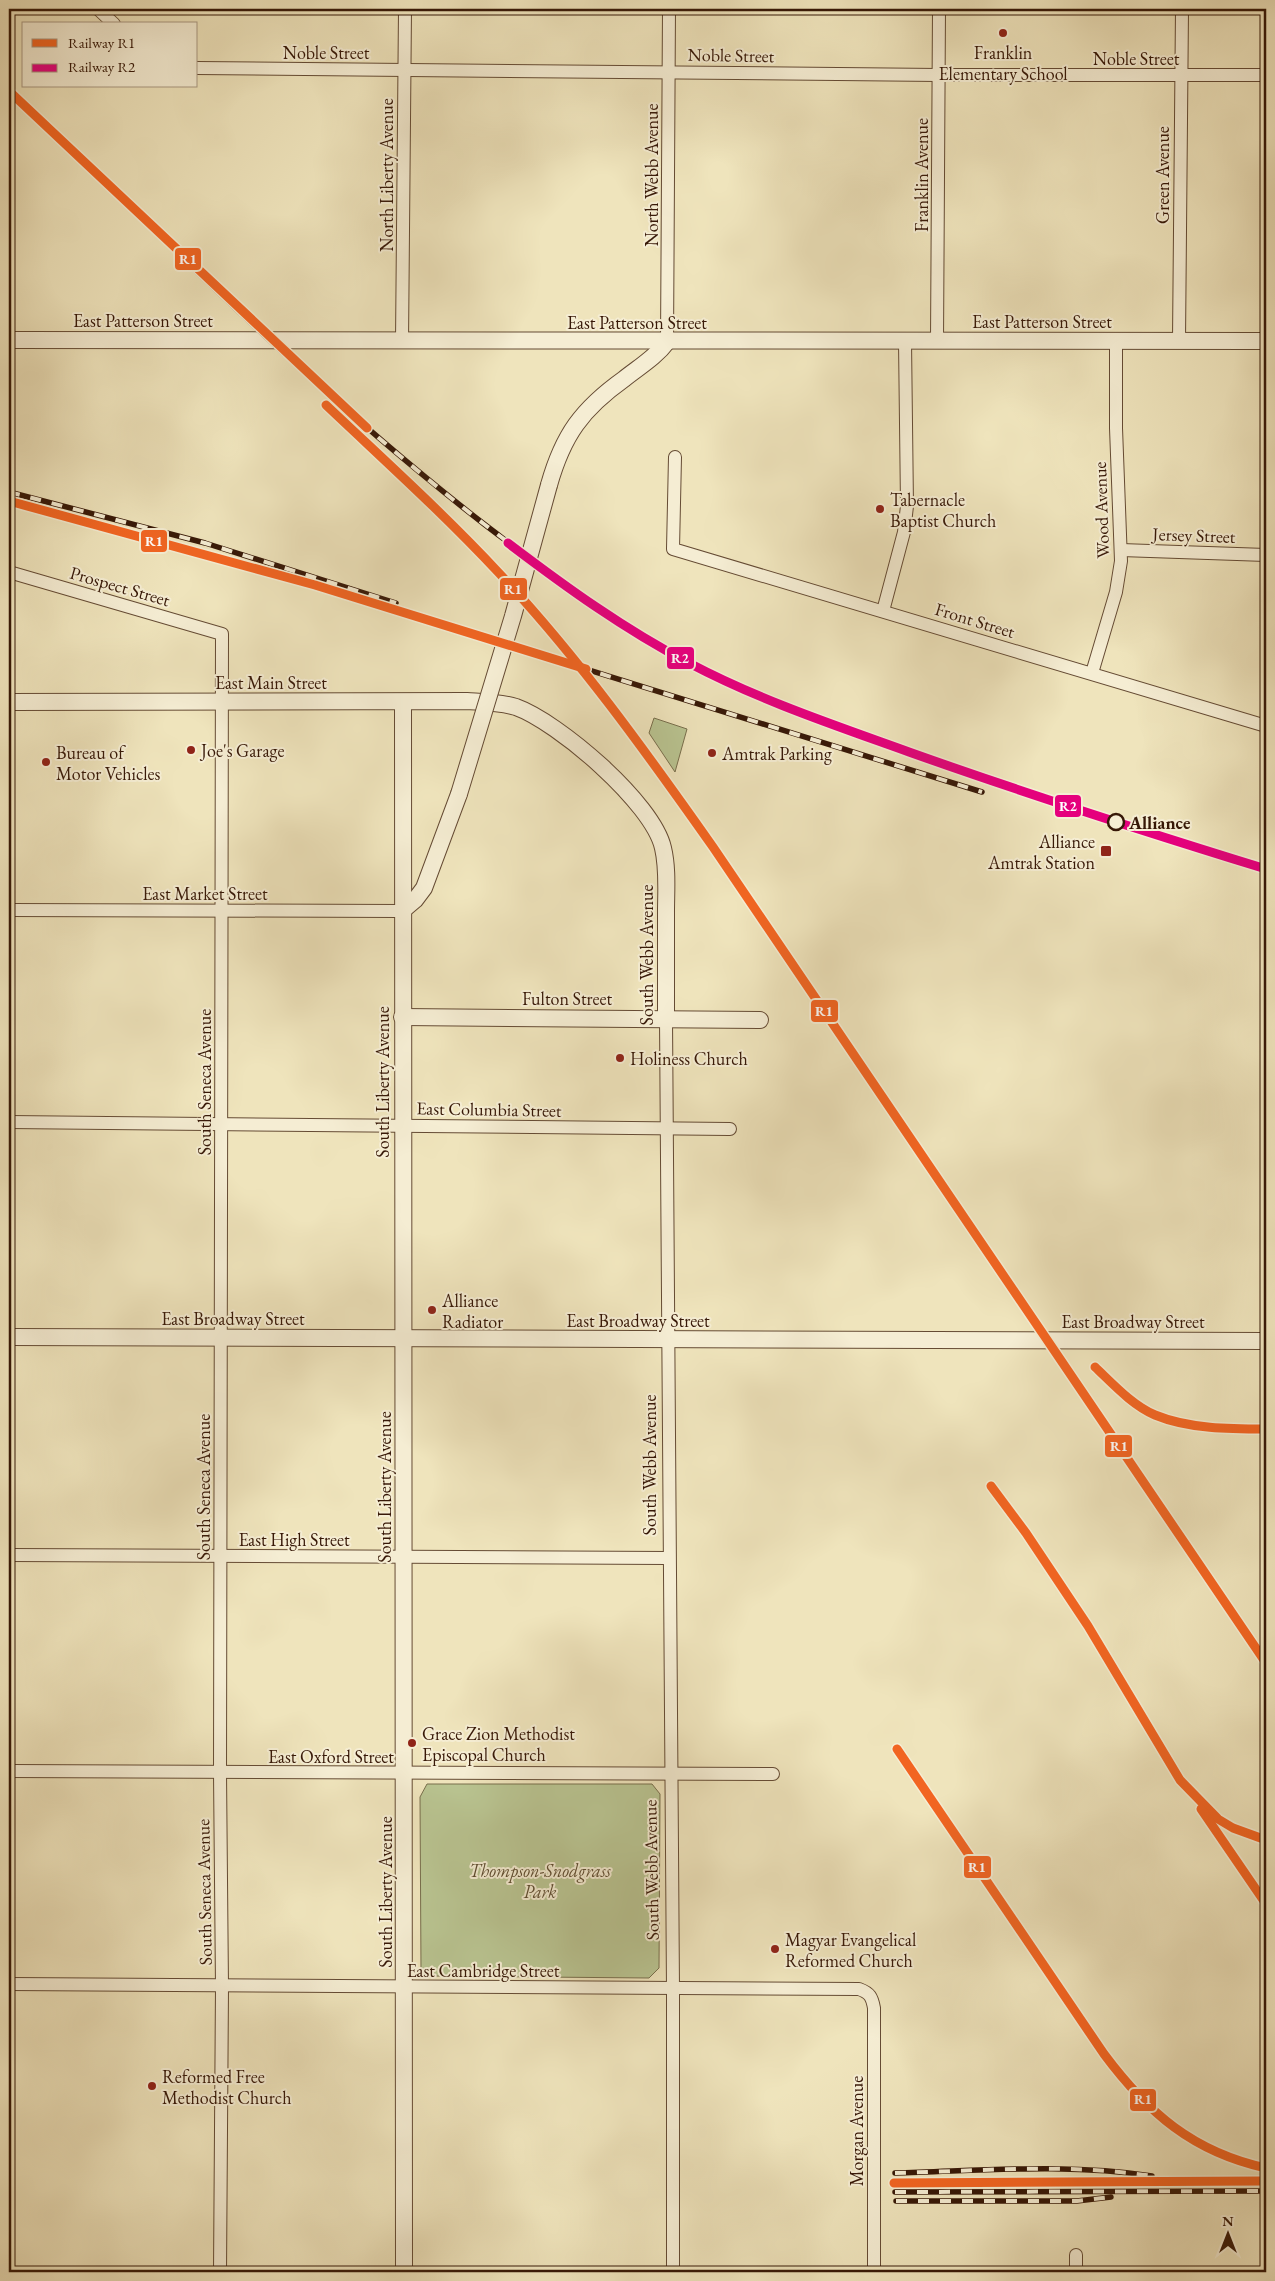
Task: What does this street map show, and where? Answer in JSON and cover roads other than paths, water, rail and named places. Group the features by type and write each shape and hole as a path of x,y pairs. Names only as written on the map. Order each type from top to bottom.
{"street":[{"path":"98,9 112,22"},
{"name":"North Liberty Avenue","path":"402,342 404,9"},
{"name":"North Webb Avenue","path":"667,342 669,9"},
{"name":"Franklin Avenue","path":"937,341 939,9"},
{"name":"Green Avenue","path":"1179,341 1182,9"},
{"name":"Noble Street","path":"198,68 939,75 1266,75"},
{"name":"East Patterson Street","path":"9,340 402,342 1266,341"},
{"path":"884,611 904,532 907,506 905,341"},
{"name":"Wood Avenue","path":"1092,673 1116,592 1121,550 1116,428 1116,341"},
{"path":"402,911 416,900 424,888 459,794 513,616 560,448 585,412 606,392 660,351 667,342"},
{"name":"Front Street","path":"675,457 673,549 1266,726"},
{"name":"Jersey Street","path":"1121,550 1266,555"},
{"name":"Prospect Street","path":"9,572 222,634"},
{"name":"South Seneca Avenue","path":"220,2272 222,1987 220,1556 222,634"},
{"name":"East Main Street","path":"9,702 467,701 495,703 514,707 532,714"},
{"name":"South Liberty Avenue","path":"403,702 404,2272"},
{"name":"South Webb Avenue","path":"532,714 559,732 610,775 640,808 659,835 666,867 673,2272"},
{"name":"East Market Street","path":"9,910 402,911"},
{"name":"Fulton Street","path":"402,1017 760,1020"},
{"name":"East Columbia Street","path":"9,1122 730,1129"},
{"name":"East Broadway Street","path":"9,1338 1266,1341"},
{"name":"East High Street","path":"9,1555 669,1558"},
{"name":"East Oxford Street","path":"9,1771 773,1774"},
{"name":"East Cambridge Street","path":"9,1984 222,1987 859,1989 868,1992"},
{"name":"Morgan Avenue","path":"868,1992 872,1997 874,2008 874,2272"},
{"path":"1076,2255 1076,2272"}],"railway":[{"path":"9,91 241,314 360,422 484,524 565,585 628,628 712,674 809,715 1041,797 1266,869"},
{"path":"326,405 435,508 498,572 584,671 637,741 713,847 1266,1663"},
{"path":"9,492 205,543 396,603"},
{"path":"9,501 315,585 982,792"},
{"path":"1095,1367 1131,1400 1147,1411 1168,1420 1196,1426 1266,1429"},
{"path":"991,1486 1026,1533 1088,1626 1180,1780 1218,1819 1233,1828 1266,1840"},
{"path":"897,1749 1104,2054 1121,2075 1155,2112 1194,2140 1216,2152 1266,2168"},
{"path":"1202,1810 1266,1904"},
{"path":"895,2173 1056,2169 1120,2172 1152,2176"},
{"path":"894,2183 1266,2181"},
{"path":"895,2192 1266,2191"},
{"path":"896,2201 1077,2201 1111,2197"}],"rail line":[{"name":"R1","path":"9,91 367,428"},
{"name":"R1","path":"326,405 435,508 498,572 584,671 637,741 713,847 1266,1663"},
{"name":"R1","path":"9,501 315,585 586,669"},
{"name":"R2","path":"508,543 618,622 689,663 742,689 825,722 953,768 1266,869"},
{"name":"R1","path":"1095,1367 1131,1400 1147,1411 1168,1420 1196,1426 1266,1429"},
{"name":"R1","path":"991,1486 1026,1533 1088,1626 1180,1780 1218,1819 1233,1828 1266,1840"},
{"name":"R1","path":"897,1749 1104,2054 1121,2075 1155,2112 1194,2140 1216,2152 1266,2168"},
{"name":"R1","path":"1201,1809 1266,1904"},
{"name":"R1","path":"894,2183 1263,2181"}],"place":[{"name":"Franklin Elementary School","path":"1003,33"},
{"name":"Tabernacle Baptist Church","path":"880,509"},
{"name":"Joe's Garage","path":"191,750"},
{"name":"Amtrak Parking","path":"712,753"},
{"name":"Bureau of Motor Vehicles","path":"46,762"},
{"name":"Alliance","path":"1116,822"},
{"name":"Alliance Amtrak Station","path":"1106,851"},
{"name":"Holiness Church","path":"620,1058"},
{"name":"Alliance Radiator","path":"432,1310"},
{"name":"Grace Zion Methodist Episcopal Church","path":"412,1743"},
{"name":"Magyar Evangelical Reformed Church","path":"775,1949"},
{"name":"Reformed Free Methodist Church","path":"152,2086"}],"park label":[{"name":"Thompson-Snodgrass Park","path":"540,1880"}]}
